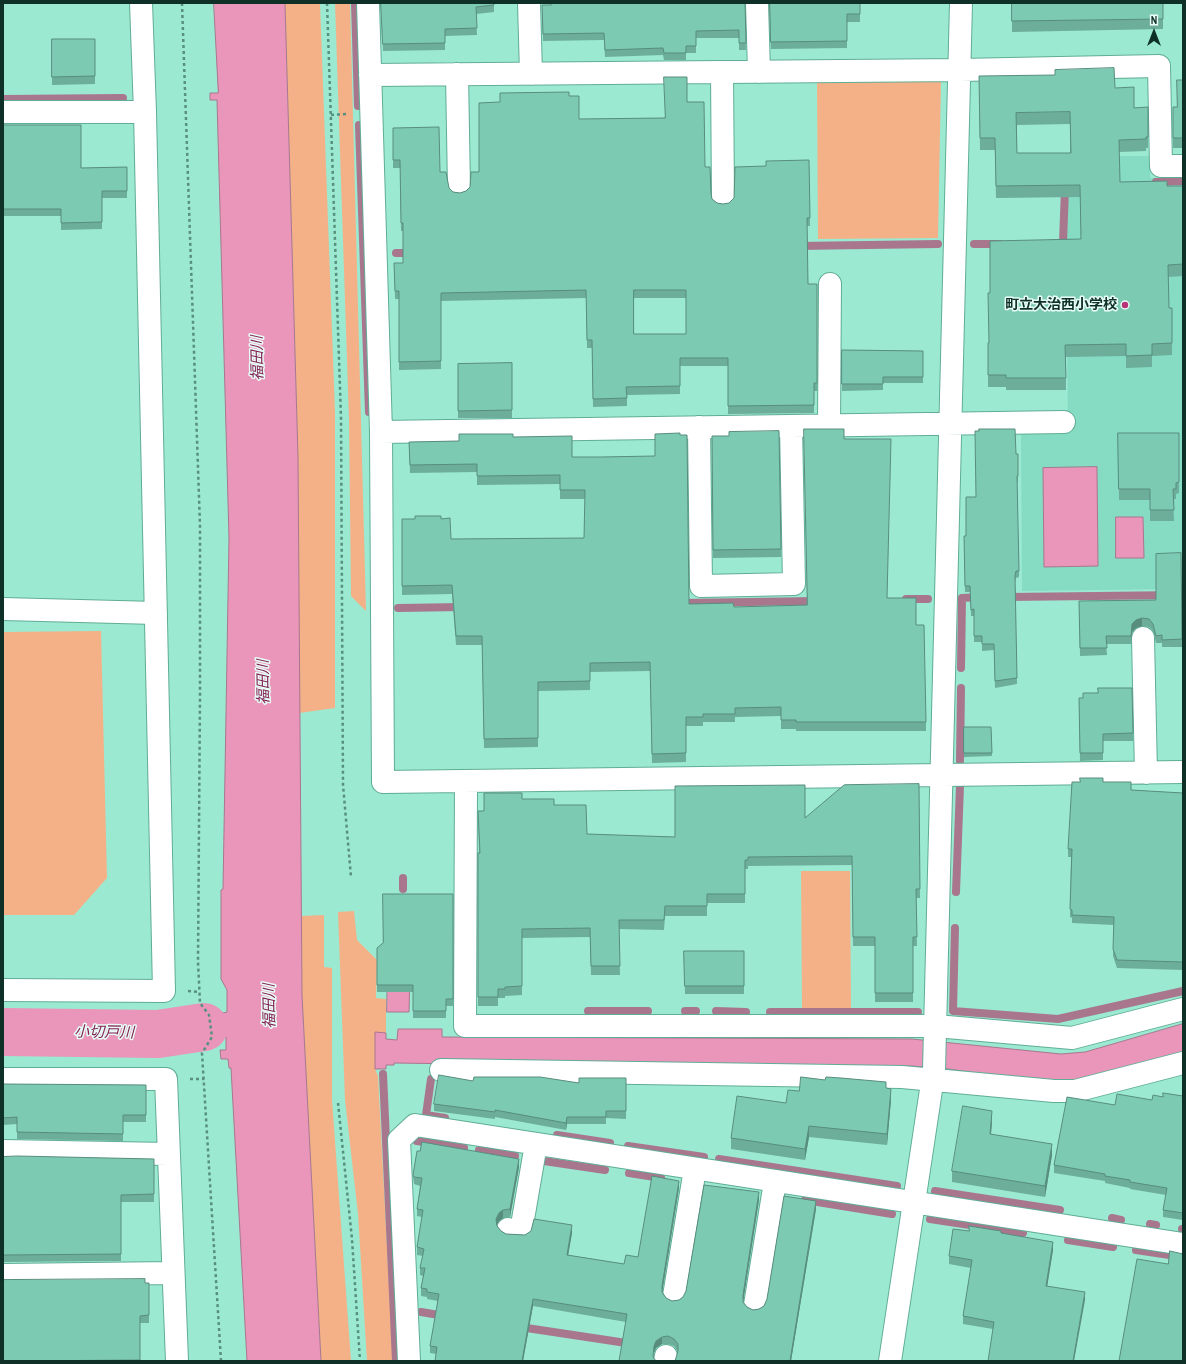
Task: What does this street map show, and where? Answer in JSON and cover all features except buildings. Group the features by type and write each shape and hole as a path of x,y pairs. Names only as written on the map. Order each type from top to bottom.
{"street":[{"path":"3,990 164,991 145,112 141,3"},
{"path":"368,3 381,432 384,782 1183,772"},
{"path":"529,3 531,74"},
{"path":"757,3 759,72"},
{"path":"890,1361 934,1075 961,3"},
{"path":"370,75 960,70 1159,66 1161,166 1183,166"},
{"path":"722,72 723,200"},
{"path":"457,74 459,189"},
{"path":"3,112 145,112"},
{"path":"829,425 830,284"},
{"path":"381,432 1064,422"},
{"path":"699,427 701,586 794,584 791,426"},
{"path":"3,609 156,613"},
{"path":"1143,638 1146,773"},
{"path":"466,782 464,1026 936,1033 1072,1038 1183,1009"},
{"path":"441,1070 894,1077 934,1075 1054,1091 1076,1090 1183,1063"},
{"path":"3,1079 166,1080 177,1361"},
{"path":"415,1360 399,1140 415,1125 775,1182 1183,1244"},
{"path":"508,1229 521,1231 536,1144"},
{"path":"3,1151 168,1154"},
{"path":"674,1296 695,1169"},
{"path":"755,1305 775,1182"},
{"path":"3,1275 173,1273"}],"path":[{"path":"182,3 200,526 198,962 200,1003 209,1015 212,1037 202,1054 221,1361"},
{"path":"327,3 342,418 343,785 351,877"},
{"path":"338,1103 352,1239 360,1361"}],"shaded area":[{"path":"285,3 320,3 335,413 335,708 299,713 298,457"},
{"path":"335,3 350,3 366,611 351,596 349,419"},
{"path":"941,81 938,238 818,239 817,83"},
{"name":"町立大治西小学校","path":"1065,156 1150,156 1150,178 1183,177 1183,589 1022,591 1021,432 1068,432"},
{"path":"101,631 107,878 74,915 3,915 3,632"},
{"path":"801,871 850,871 851,1008 802,1009"},
{"path":"354,911 357,940 377,960 376,998 386,999 386,1033 375,1033 375,1069 378,1076 393,1361 367,1361 358,1214 345,1100 338,912"},
{"path":"324,915 324,967 332,968 332,1100 351,1361 321,1361 302,995 301,916"}],"water":[{"name":"福田川","path":"214,3 285,3 298,457 302,995 321,1361 247,1361 231,1068 229,1068 228,1059 221,1059 220,1050 226,1050 226,1037 223,1035 223,1013 227,1012 227,990 221,979 221,890 223,889 229,538 217,100 210,100 210,93 218,93"},
{"path":"1097,467 1098,566 1044,567 1043,468"},
{"path":"1116,517 1143,517 1144,558 1116,558"},
{"path":"388,960 410,973 409,1012 387,1012"},
{"path":"1183,1024 1183,1053 1079,1081 1045,1083 949,1069 912,1066 737,1068 394,1063 394,1065 386,1065 386,1069 375,1069 375,1032 386,1033 386,1039 397,1040 398,1029 442,1029 442,1037 912,1039 1061,1054 1085,1052"}],"waterway":[{"path":"355,3 358,106"},
{"path":"3,99 123,98"},
{"path":"359,125 369,412"},
{"path":"1156,182 1183,181"},
{"path":"1056,243 1063,243 1065,188"},
{"path":"797,246 938,244"},
{"path":"974,244 1000,244"},
{"path":"396,253 413,253"},
{"path":"1006,597 1183,595"},
{"path":"961,668 962,598 980,597"},
{"path":"906,599 928,599"},
{"path":"678,603 817,601"},
{"path":"398,608 463,607"},
{"path":"960,761 961,688"},
{"path":"956,892 960,786"},
{"path":"403,878 403,889"},
{"path":"955,928 953,1011 1058,1019 1183,991"},
{"path":"588,1011 648,1011"},
{"path":"685,1011 696,1011"},
{"path":"716,1011 746,1012"},
{"path":"770,1012 918,1012"},
{"name":"小切戸川","path":"3,1032 158,1034 204,1027"},
{"path":"383,1074 396,1361"},
{"path":"431,1079 426,1115 445,1118"},
{"path":"557,1135 610,1143"},
{"path":"417,1141 464,1148"},
{"path":"628,1146 704,1157"},
{"path":"479,1150 515,1156"},
{"path":"719,1159 897,1186"},
{"path":"544,1161 605,1170"},
{"path":"629,1173 661,1178"},
{"path":"935,1191 1060,1210"},
{"path":"805,1200 892,1214"},
{"path":"1112,1218 1121,1220"},
{"path":"930,1219 1023,1233"},
{"path":"1150,1224 1156,1225"},
{"path":"1068,1240 1113,1247"},
{"path":"1136,1250 1183,1257"},
{"path":"421,1312 445,1316"},
{"path":"520,1327 633,1344"}],"place":[{"name":"町立大治西小学校","path":"1125,305"}]}
